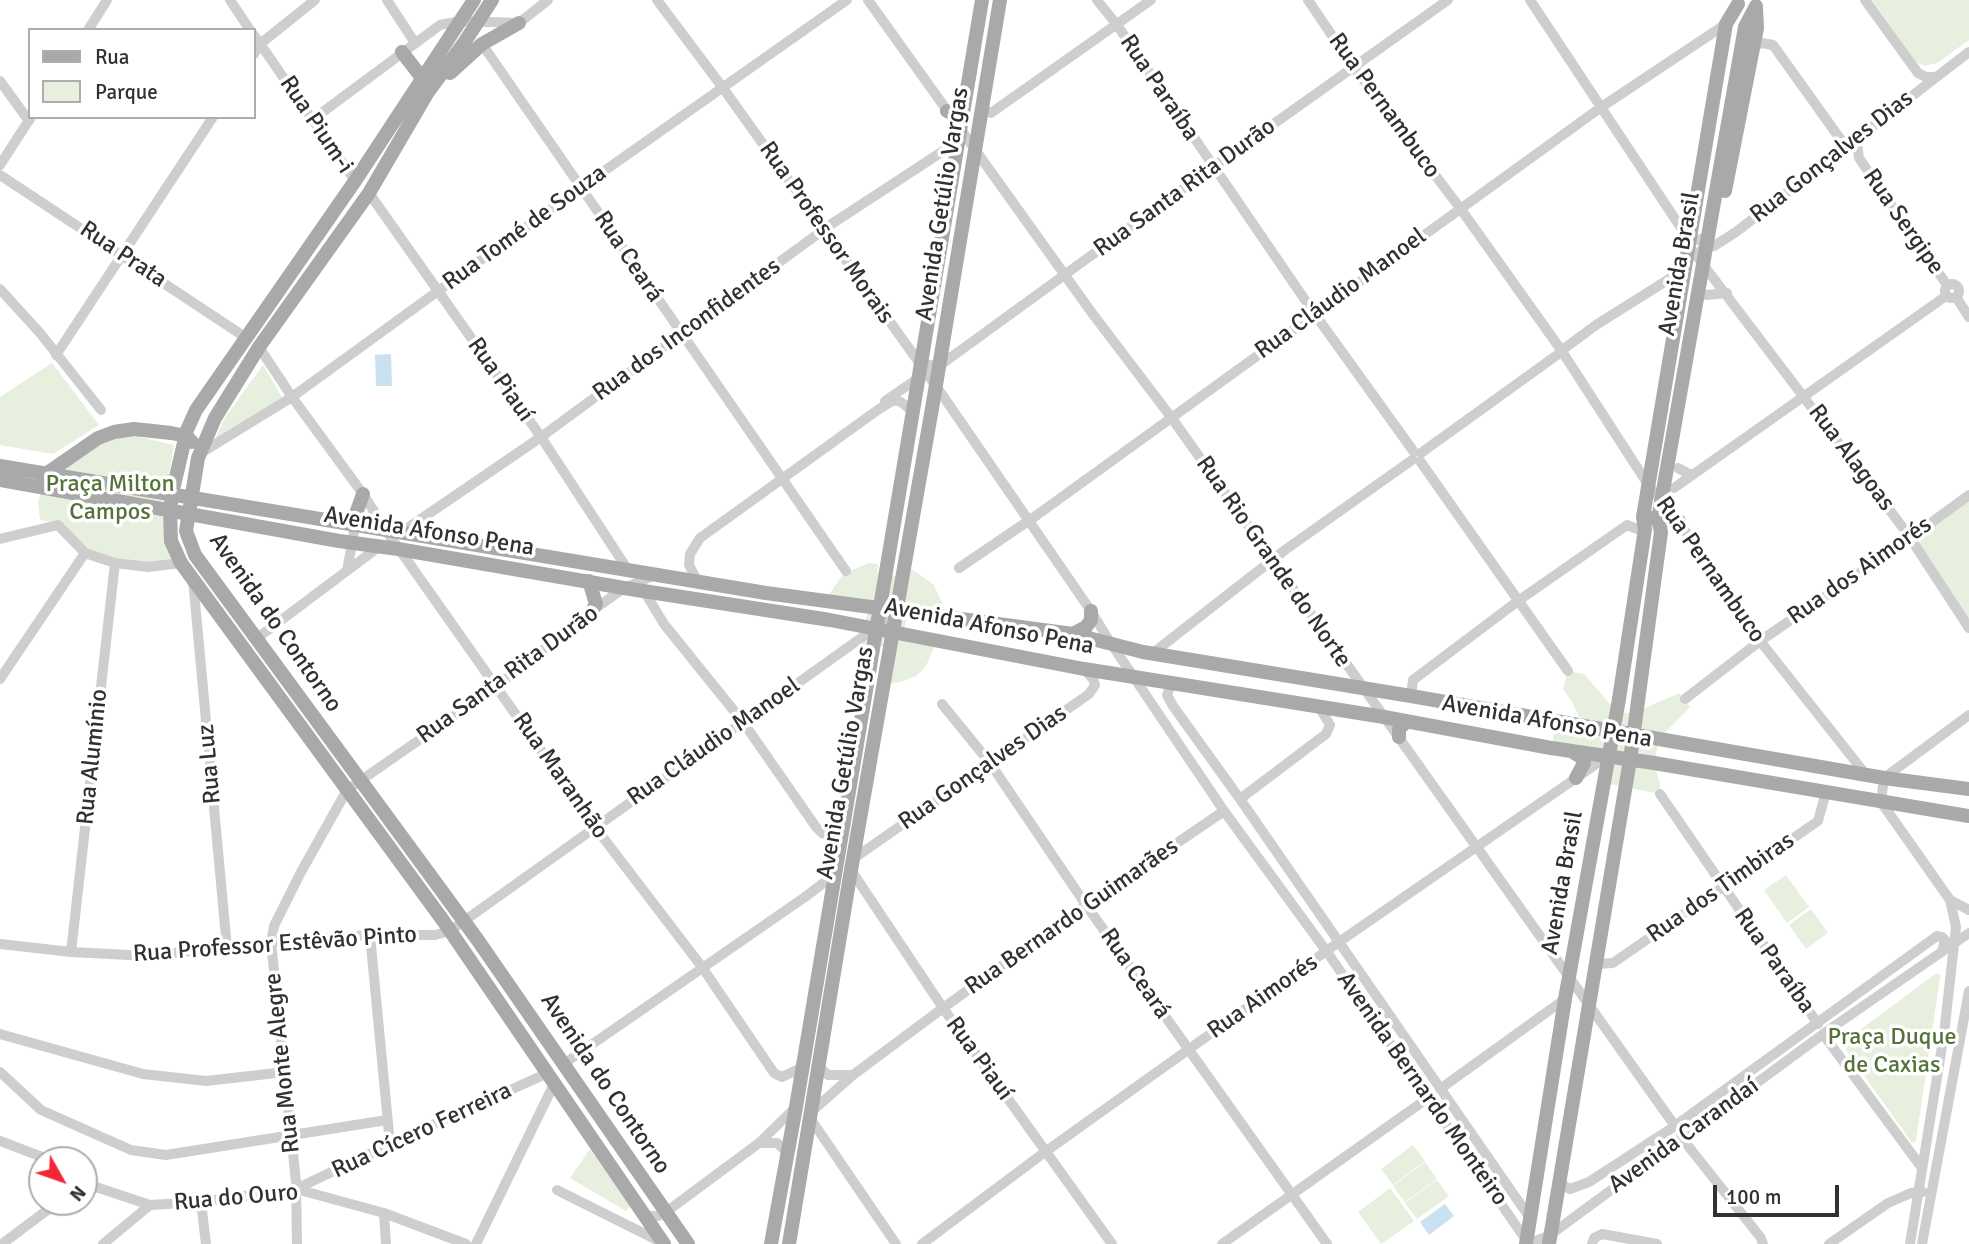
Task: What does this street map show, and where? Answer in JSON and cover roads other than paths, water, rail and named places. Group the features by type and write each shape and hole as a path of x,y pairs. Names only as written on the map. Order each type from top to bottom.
{"main road":[{"name":"Avenida do Contorno","path":"474,0 425,85 369,193 259,347 202,446 190,496 186,531 195,555 565,1063 688,1244"},
{"name":"Avenida do Contorno","path":"492,0 425,85 355,181 196,410 186,436 172,494 171,541 181,564 450,931 664,1244"},
{"name":"Avenida Getúlio Vargas","path":"771,1244 982,0"},
{"name":"Avenida Getúlio Vargas","path":"789,1244 1000,0"},
{"path":"1738,1 1745,27"},
{"name":"Avenida Brasil","path":"1659,514 1674,488 1706,295 1699,248 1726,24 1738,1"},
{"name":"Avenida Brasil","path":"1526,1242 1556,1012 1565,999 1569,977 1566,961 1659,514 1699,248 1737,27 1738,1"},
{"name":"Avenida Brasil","path":"1699,248 1745,27 1756,3"},
{"name":"Avenida Brasil","path":"1549,1240 1630,760 1685,269 1699,248 1754,46 1757,28 1756,3"},
{"path":"402,52 425,85 486,50 519,23"},
{"path":"947,111 956,114 963,109"},
{"path":"18,483 47,474 98,438 114,432 134,429 186,436 193,443 202,446"},
{"name":"Avenida Afonso Pena","path":"0,466 766,593 1073,634 1153,653 1884,779 1969,789"},
{"name":"Avenida Afonso Pena","path":"0,480 624,589 875,628 1084,669 1969,816"},
{"path":"353,525 363,494"},
{"path":"589,582 596,604 592,611"},
{"path":"1073,634 1086,627 1091,620 1091,611"},
{"path":"1399,737 1399,729 1407,721"},
{"path":"1572,751 1581,757 1584,763 1576,778"},
{"path":"1565,999 1588,1001"},
{"path":"796,1107 814,1090"},
{"path":"788,1153 798,1141 807,1140"}],"street":[{"path":"89,28 107,0"},
{"path":"230,0 249,28"},
{"path":"256,44 315,0"},
{"path":"387,0 415,43"},
{"path":"312,120 440,25 460,21 519,23 548,0"},
{"name":"Rua Professor Morais","path":"657,0 920,364 1110,642"},
{"name":"Rua Tomé de Souza","path":"202,446 292,397 580,188 848,0"},
{"name":"Rua Rio Grande do Norte","path":"868,0 947,111 958,135 975,150 1171,417 1477,847 1566,961"},
{"name":"Rua Paraíba","path":"1097,0 1117,25 1314,313 1568,671"},
{"path":"982,109 991,113 1151,0"},
{"name":"Rua Pernambuco","path":"1308,0 1354,68 1460,208 1561,352 1659,514 1867,776"},
{"name":"Rua Santa Rita Durão","path":"939,366 1448,0"},
{"name":"Rua Alagoas","path":"1530,0 1600,108 1699,248 1727,293 1910,537 1969,628"},
{"path":"1865,0 1918,73 1935,77"},
{"name":"Rua Cláudio Manoel","path":"959,568 1600,108 1726,24"},
{"name":"Rua Sergipe","path":"1754,46 1762,43 1773,45 1841,140 1849,144"},
{"name":"Rua Pium-i","path":"256,44 355,181"},
{"name":"Rua Ceará","path":"486,50 846,571"},
{"name":"Rua Gonçalves Dias","path":"1699,248 1736,232 1969,52"},
{"path":"0,81 28,116"},
{"path":"0,165 30,119"},
{"path":"56,355 212,119"},
{"name":"Rua dos Inconfidentes","path":"402,532 541,438 958,135"},
{"name":"Rua Sergipe","path":"1861,135 1857,144 1859,158 1969,317"},
{"name":"Rua Sergipe","path":"1836,153 1847,152 1859,158"},
{"name":"Rua Prata","path":"0,174 245,337"},
{"name":"Rua Piauí","path":"369,193 541,438 628,570"},
{"path":"1153,653 1273,563 1285,550 1596,325 1685,269"},
{"path":"1674,488 1969,279"},
{"path":"0,289 40,333 101,410"},
{"path":"1706,295 1727,293"},
{"name":"Rua Maranhão","path":"259,347 595,827 702,967 774,1073 782,1077 803,1067"},
{"path":"920,364 939,366"},
{"path":"879,409 918,379"},
{"path":"697,580 689,565 690,554 700,538 782,477 894,400 912,411"},
{"path":"1678,468 1691,475"},
{"name":"Rua dos Aimorés","path":"1685,699 1760,641 1969,495"},
{"path":"1411,696 1412,680 1518,601 1627,526 1659,514"},
{"path":"0,539 58,525 85,553 115,563 148,567 181,564"},
{"path":"347,571 353,525"},
{"path":"256,639 380,546"},
{"path":"0,679 85,553"},
{"name":"Rua Alumínio","path":"71,952 115,563"},
{"name":"Rua Santa Rita Durão","path":"360,782 497,686 592,611 640,580 659,575"},
{"name":"Rua Luz","path":"193,580 227,948"},
{"path":"643,591 664,624 743,722 816,827 830,836 840,835"},
{"path":"664,624 664,608 676,596"},
{"name":"Rua Cláudio Manoel","path":"463,922 875,628 896,610"},
{"name":"Avenida Bernardo Monteiro","path":"1110,642 1224,811 1327,952 1526,1242"},
{"name":"Rua Gonçalves Dias","path":"852,865 1089,694 1095,685 1084,669"},
{"path":"1160,716 1173,706 1167,695 1172,682"},
{"name":"Rua Ceará","path":"942,704 990,763 1086,905 1327,1244"},
{"name":"Avenida Bernardo Monteiro","path":"1173,706 1530,1218"},
{"path":"1240,799 1326,734 1330,725 1319,707"},
{"path":"1910,1244 1944,1034 1956,927 1951,900 1881,802 1884,779 1969,715"},
{"name":"Rua Aimorés","path":"922,1244 1045,1152 1339,942 1608,756"},
{"path":"347,790 360,782"},
{"name":"Rua Monte Alegre","path":"298,1244 296,1189 271,942 279,916 347,790"},
{"name":"Rua dos Timbiras","path":"1595,964 1613,962 1818,821 1826,792"},
{"name":"Rua Paraíba","path":"1660,794 1819,1028 1922,1168"},
{"name":"Rua Bernardo Guimarães","path":"811,1115 853,1075 943,1008 1086,905 1224,811"},
{"name":"Rua Piauí","path":"852,865 943,1008 1112,1244"},
{"path":"565,1063 805,897 834,874"},
{"path":"805,897 821,898 829,905"},
{"path":"1951,900 1969,910"},
{"name":"Rua Professor Estêvão Pinto","path":"0,944 71,952 147,956 370,934 435,935 450,931 463,922"},
{"name":"Avenida Carandaí","path":"1559,1183 1570,1189 1589,1182 1819,1028 1969,933"},
{"path":"370,934 390,1144"},
{"name":"Avenida Carandaí","path":"1549,1240 1937,936 1945,940 1941,952"},
{"path":"1569,977 1675,1126 1671,1145"},
{"path":"1922,1244 1969,991"},
{"path":"1440,1089 1556,1012"},
{"path":"0,1034 143,1074 206,1081 285,1072"},
{"path":"818,1066 828,1074 853,1075"},
{"path":"0,1072 41,1110 131,1150 166,1155 291,1137 387,1119"},
{"path":"476,1244 552,1077"},
{"name":"Rua Cícero Ferreira","path":"296,1189 390,1144 552,1077"},
{"path":"1222,1244 1428,1098"},
{"path":"645,1216 659,1216 666,1212 759,1143 796,1107"},
{"path":"811,1115 815,1128 896,1244"},
{"path":"1681,1137 1763,1244"},
{"path":"807,1140 837,1157"},
{"path":"0,1141 28,1152"},
{"path":"759,1143 780,1144 788,1153"},
{"name":"Rua do Ouro","path":"98,1188 149,1205 201,1202 296,1189 384,1213 467,1244"},
{"path":"557,1190 664,1244"},
{"path":"1829,1244 1888,1203 1918,1191 1930,1193"},
{"path":"201,1202 206,1244"},
{"path":"1888,1203 1905,1202 1916,1211"},
{"path":"103,1244 149,1205"},
{"path":"384,1213 386,1244"},
{"path":"2,1244 39,1216"},
{"path":"1592,1244 1594,1237 1602,1234 1657,1244"},
{"path":"1526,1242 1549,1240"}],"water":[{"path":"391,354 392,386 376,386 375,355"},
{"path":"1445,1204 1454,1216 1429,1235 1420,1222"}],"park label":[{"name":"Praça Milton Campos","path":"110,499"},
{"name":"Praça Duque de Caxias","path":"1892,1052"}]}
